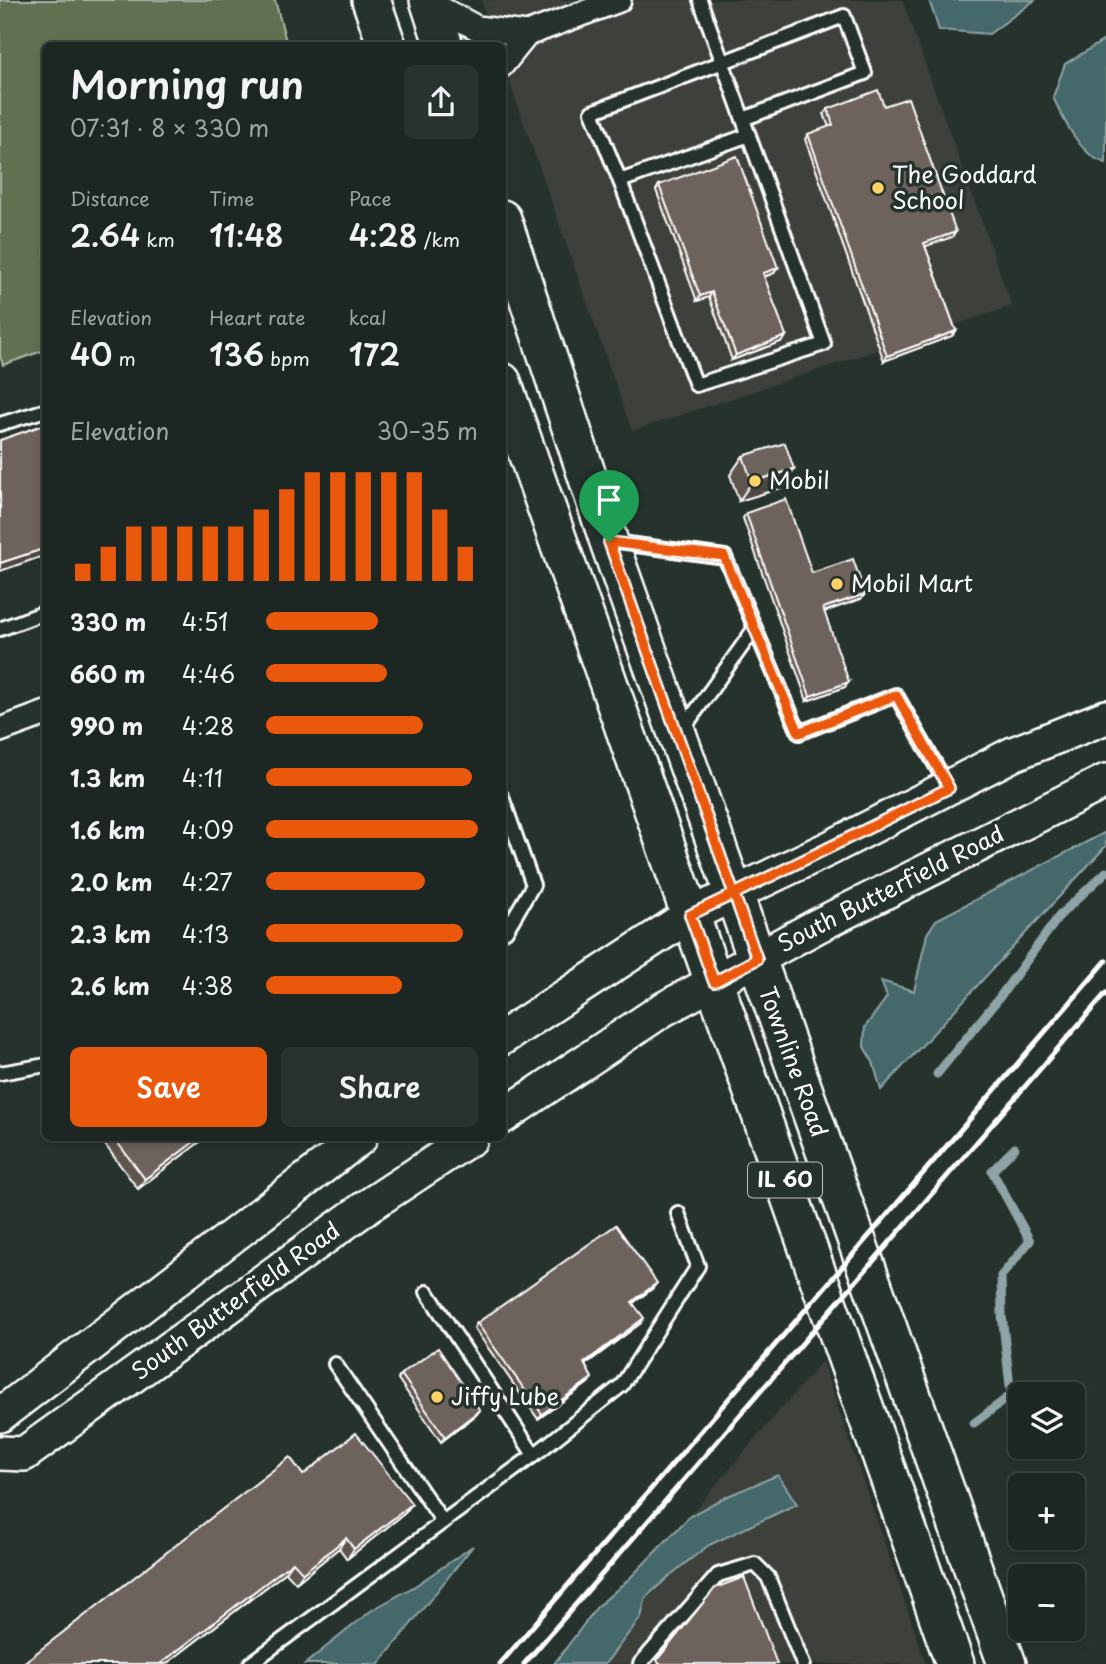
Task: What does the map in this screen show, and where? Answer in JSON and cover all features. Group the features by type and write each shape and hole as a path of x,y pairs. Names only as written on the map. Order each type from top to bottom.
{"main road":[{"path":"371,0 386,42"},
{"path":"430,2 443,42"},
{"name":"Townline Road","path":"506,231 609,542 1007,1664"},
{"name":"Townline Road","path":"506,393 956,1664"},
{"path":"506,1035 690,915 1013,754 1106,717"},
{"name":"South Butterfield Road","path":"506,1114 662,1010 878,895 1106,781"},
{"path":"0,1415 356,1141"},
{"name":"South Butterfield Road","path":"0,1452 24,1454 345,1223 467,1141"}],"street":[{"path":"430,2 477,28 527,34 619,0"},
{"path":"506,60 527,34"},
{"path":"0,730 42,714"}],"lane":[{"path":"700,0 723,63 743,119 748,135 824,344 696,385 592,112 723,63 844,16 865,73 743,119"},
{"path":"620,181 748,135"},
{"path":"0,424 42,411"},
{"path":"609,542 724,556 799,733 896,695 949,788"},
{"path":"0,629 42,613"},
{"path":"678,735 755,628"},
{"path":"506,808 533,885 506,931"},
{"path":"0,1073 42,1066"},
{"path":"250,1664 534,1455 622,1385 698,1266 677,1213"},
{"path":"427,1292 534,1455"},
{"path":"335,1364 443,1522"},
{"path":"639,1664 718,1574 755,1564 768,1577 803,1664"}],"shaded area":[{"path":"481,0 902,0 1012,306 632,431 506,72 506,42 496,42"},
{"path":"822,1361 926,1664 563,1664"}],"green space":[{"path":"0,0 275,0 286,42 42,42 42,351 3,365 0,356"}],"water":[{"path":"929,0 1035,0 989,34 939,30"},
{"path":"1106,39 1106,163 1081,145 1053,97 1065,64"},
{"path":"1106,832 1106,846 881,1090 873,1062 864,1047 865,1027 887,997 881,981 914,991 927,934 936,920"},
{"path":"778,1475 797,1504 709,1545 674,1572 646,1597 641,1617 605,1664 554,1664 597,1607 630,1578 690,1516 723,1498"},
{"path":"473,1546 379,1664 305,1664 372,1610 415,1586"}],"building":[{"name":"The Goddard School","path":"878,90 884,106 908,98 956,232 924,243 956,331 887,356 808,134 833,125 828,109"},
{"path":"737,156 778,268 763,273 786,336 736,355 712,292 700,296 659,185"},
{"path":"42,425 42,549 0,563 0,440"},
{"path":"785,443 794,469 752,482 743,456"},
{"name":"Mobil","path":"786,499 812,573 853,559 865,594 823,608 849,682 810,696 746,513"},
{"path":"116,1141 195,1141 145,1179"},
{"path":"616,1225 657,1283 632,1302 644,1318 584,1363 592,1378 542,1414 477,1323"},
{"name":"Jiffy Lube","path":"438,1348 480,1410 445,1437 401,1374"},
{"path":"356,1433 412,1504 354,1549 346,1538 303,1573 293,1562 160,1664 22,1664 290,1457 303,1475"},
{"path":"744,1577 777,1664 659,1664 657,1660 715,1588"}],"waterway":[{"path":"937,1074 999,998 1060,915 1106,872"},
{"path":"974,1423 1011,1395 1002,1315 1001,1276 1030,1241 992,1171 1015,1148"}],"railway":[{"path":"500,1664 1106,961"},
{"path":"524,1664 1106,993"}],"place":[{"name":"The Goddard School","path":"878,188"},
{"name":"Mobil","path":"755,481"},
{"name":"Mobil Mart","path":"837,584"},
{"name":"Jiffy Lube","path":"437,1397"}],"route":[{"path":"609,542 716,842 734,894 757,959 714,982 690,915 734,894 828,849 949,788 896,695 799,733 724,556 609,542"}]}
